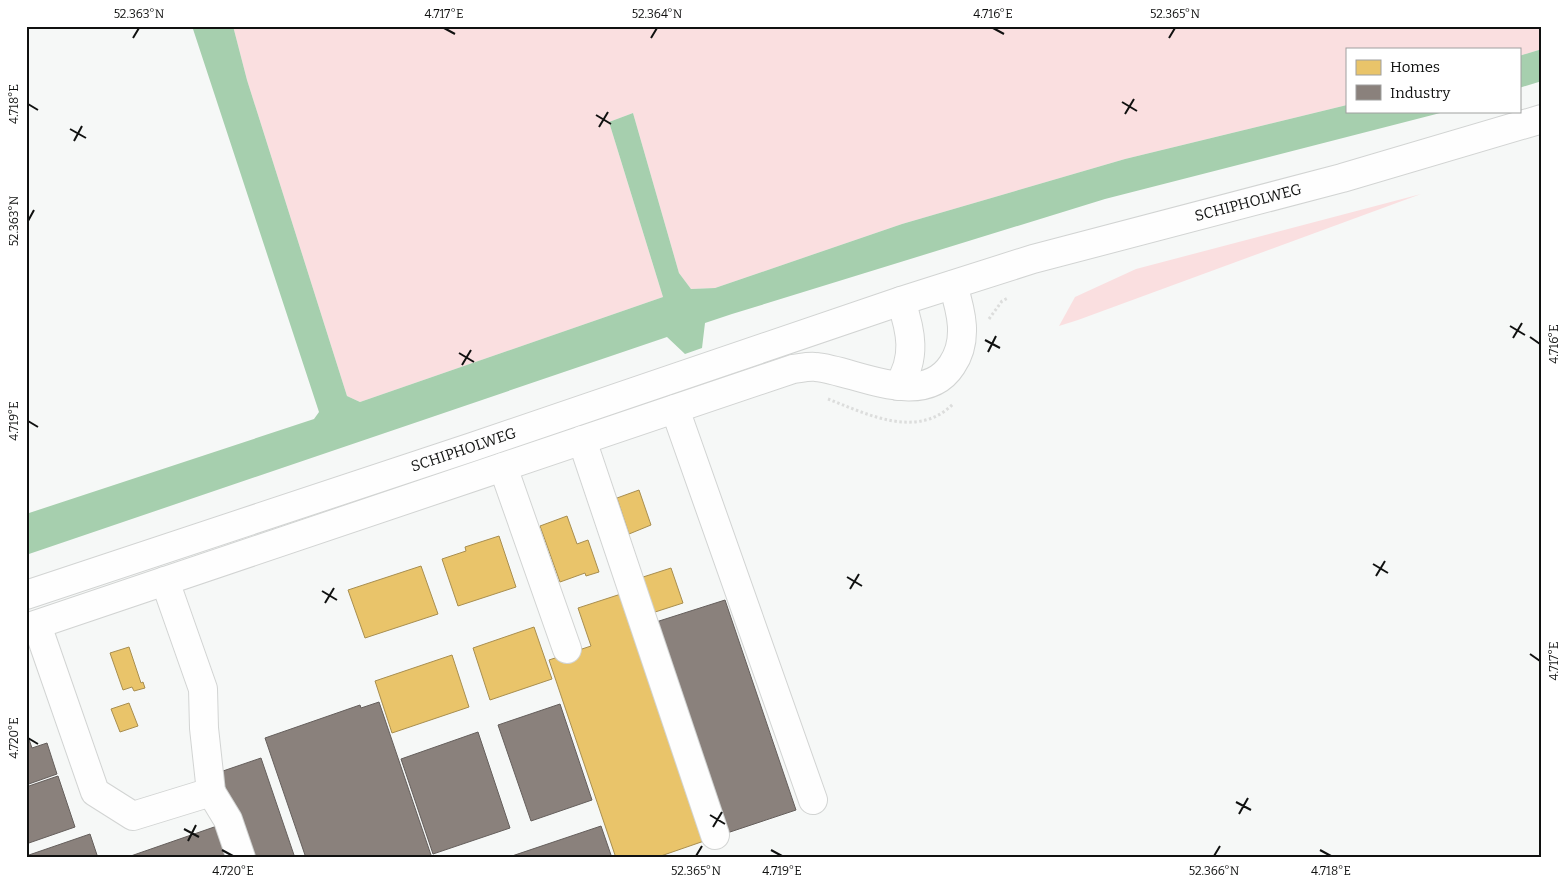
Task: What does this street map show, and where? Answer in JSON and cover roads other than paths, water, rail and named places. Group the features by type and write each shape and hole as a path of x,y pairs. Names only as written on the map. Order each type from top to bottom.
{"main road":[{"name":"SCHIPHOLWEG","path":"26,595 953,284 1033,259 1342,178 1542,118"},
{"name":"SCHIPHOLWEG","path":"31,627 793,369 815,367 854,375 884,385 919,387 932,382 949,370 957,358 962,342 962,326 960,308 953,284"},
{"path":"898,386 909,367 911,349 910,327 901,301"},
{"path":"684,406 813,800"},
{"path":"582,440 715,835"},
{"path":"503,467 567,649"},
{"path":"165,582 203,689 204,728 211,792 228,820 241,858"},
{"path":"31,627 94,792 133,816 211,792"}]}
